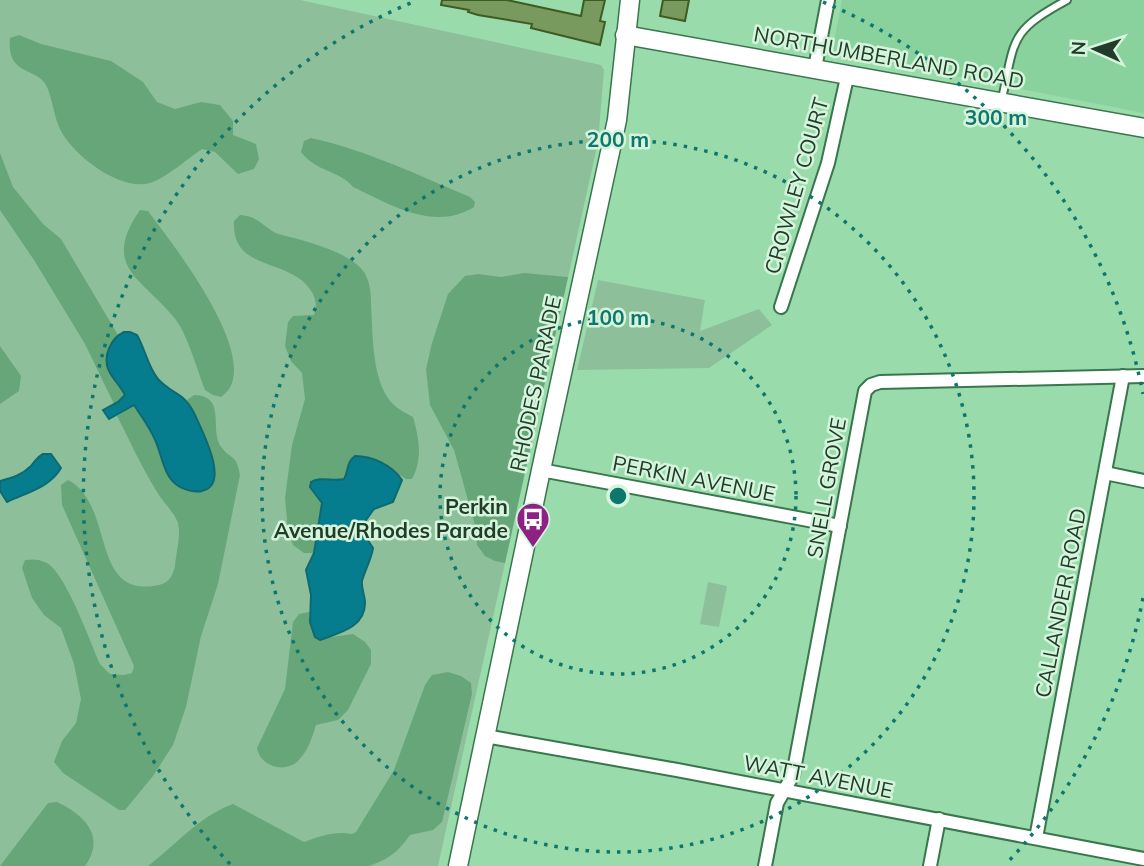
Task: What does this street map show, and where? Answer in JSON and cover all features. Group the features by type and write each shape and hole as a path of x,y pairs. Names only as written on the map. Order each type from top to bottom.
{"main road":[{"name":"RHODES PARADE","path":"458,866 617,120 630,0"},
{"name":"NORTHUMBERLAND ROAD","path":"625,35 1144,128"}],"street":[{"path":"815,68 828,0"},
{"name":"CROWLEY COURT","path":"781,307 825,173 848,73"},
{"name":"CALLANDER ROAD","path":"1036,838 1122,376"},
{"name":"SNELL GROVE","path":"765,866 776,809 793,775 863,396 871,385 880,382 1144,376"},
{"name":"PERKIN AVENUE","path":"541,470 840,526"},
{"path":"1105,473 1144,481"},
{"name":"WATT AVENUE","path":"485,736 1144,859"},
{"path":"930,866 939,819"}],"lane":[{"path":"1001,102 1018,36 1035,18 1067,0"}],"shaded area":[{"path":"0,0 300,0 601,65 604,70 598,142 438,866 0,866"},
{"path":"842,0 1144,0 1144,113 832,52"},
{"path":"19,35 41,44 111,61 143,82 157,102 175,109 201,102 220,105 233,121 233,135 256,144 259,159 254,169 238,174 215,152 202,149 153,182 128,183 114,178 88,161 67,141 61,131 46,85 36,75 17,65 13,59 10,38"},
{"path":"311,138 352,149 411,172 470,197 475,202 474,207 443,217 412,213 397,207 353,187 307,159 301,152 304,141"},
{"path":"0,153 13,187 43,224 61,239 118,335 112,343 109,370 126,395 114,404 85,344 0,210"},
{"path":"140,210 148,211 176,249 194,275 225,332 233,359 233,381 221,397 205,390 180,326 140,282 125,259 124,246"},
{"path":"240,215 253,218 276,233 338,253 364,272 370,288 373,343 381,385 395,406 413,417 417,433 419,456 412,479 406,479 366,456 355,456 343,478 314,492 322,503 314,553 304,553 293,545 288,531 285,498 292,445 305,399 302,373 291,361 285,346 288,322 293,316 314,315 315,302 313,294 304,282 252,257 242,249 236,238 234,221"},
{"path":"524,273 568,277 505,563 485,556 477,545 476,529 454,450 430,405 426,369 448,294 465,276 478,274 501,277"},
{"path":"598,280 705,300 700,331 759,309 772,325 709,368 577,370"},
{"path":"0,346 21,376 19,391 0,404"},
{"path":"194,395 211,401 216,415 218,441 225,452 235,460 240,475 218,584 201,636 186,707 173,745 153,776 125,810 119,810 63,773 54,762 62,741 76,723 81,699 74,664 61,628 44,615 32,598 22,568 25,560 47,563 62,580 100,664 110,674 132,673 134,666 62,505 61,485 68,480 83,492 93,509 112,565 122,578 137,586 159,585 168,580 175,566 179,539 178,523 159,496 117,416 134,405 156,441 170,478 209,449 187,400"},
{"path":"708,582 727,586 719,627 700,624"},
{"path":"309,612 310,622 318,639 353,634 371,650 371,664 348,710 338,720 316,725 307,749 298,761 286,767 273,766 263,759 257,748 285,689 293,622 299,614"},
{"path":"448,672 471,683 472,694 442,822 433,830 410,835 392,854 369,866 148,866 198,824 220,809 233,804 304,842 328,835 356,832 394,770 425,685 432,675"},
{"path":"57,802 84,820 93,836 91,855 85,866 0,866 48,803"}],"water":[{"path":"124,332 137,335 158,379 191,407 212,457 214,479 210,487 202,491 192,491 173,481 166,471 152,432 134,405 109,419 103,410 125,395 107,366 107,354 112,343"},
{"path":"43,454 51,454 61,468 56,475 37,489 7,502 0,491 0,481 24,472"},
{"path":"355,456 381,462 402,480 393,502 374,509 366,520 367,539 373,548 362,581 364,611 356,624 320,640 315,637 310,622 311,595 306,570 314,553 322,503 310,487 315,480 344,479 350,461"}],"building":[{"path":"442,0 507,0 581,16 584,0 605,0 600,21 605,22 600,45 531,28 532,24 478,15 468,12 469,10 441,5"},
{"path":"663,0 689,0 685,21 660,16"}],"place":[{"name":"Perkin Avenue/Rhodes Parade","path":"533,549"}]}
